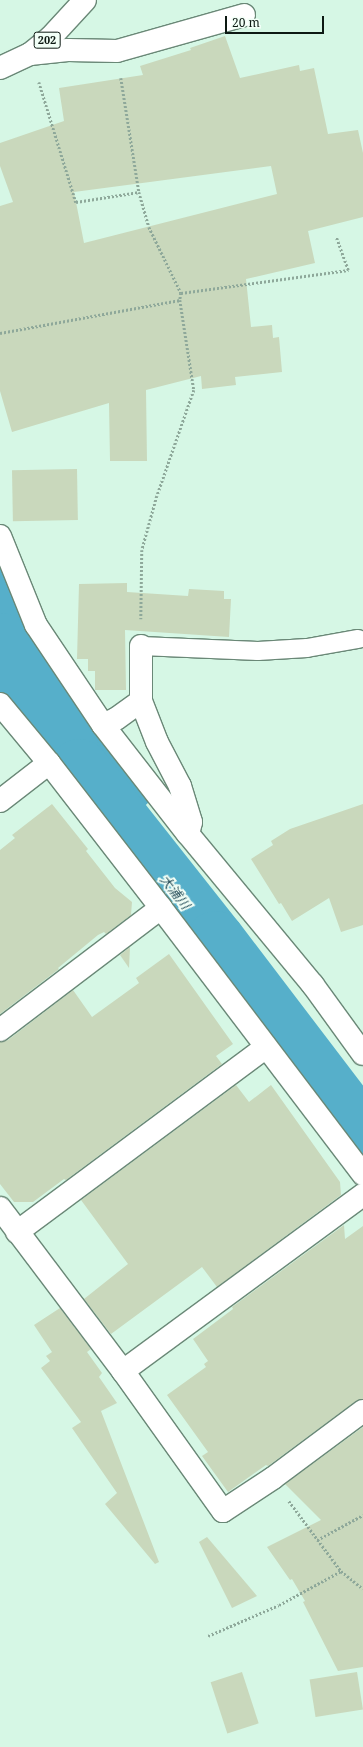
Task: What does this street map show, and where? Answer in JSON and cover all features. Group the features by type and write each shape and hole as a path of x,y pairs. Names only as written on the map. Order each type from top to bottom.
{"main road":[{"name":"202","path":"0,68 30,54 51,37 85,0"},
{"path":"30,54 68,50 117,50 244,15"},
{"path":"0,536 36,625 103,725 143,779 313,985 363,1054"},
{"path":"141,646 141,701 157,742 180,786 191,822 188,834"},
{"path":"103,725 116,719 129,707 141,701"},
{"path":"0,704 49,763 161,908 363,1174"},
{"path":"0,801 49,763"},
{"path":"0,1030 161,908"},
{"path":"17,1232 266,1047"},
{"path":"123,1372 363,1195"},
{"path":"0,1208 123,1372 223,1511 273,1478 363,1411"}],"lane":[{"path":"141,646 258,651 307,648 358,639"}],"path":[{"path":"117,50 139,192 149,226 182,293 180,300 194,390 156,496 142,550 141,646"},
{"path":"30,54 76,202 139,192"},
{"path":"182,293 348,270 336,237"},
{"path":"0,333 180,300"},
{"path":"273,1478 341,1571 363,1589"},
{"path":"317,1540 363,1515"},
{"path":"208,1636 279,1605 341,1571"}],"water":[{"path":"0,565 13,597 149,802 119,830 0,664"}],"building":[{"path":"225,36 240,78 299,65 300,71 314,68 328,134 358,130 363,153 363,217 308,231 315,263 246,279 251,327 272,325 273,338 279,337 282,372 235,377 236,385 202,389 201,376 146,390 147,461 110,461 109,403 12,432 0,391 0,206 13,202 0,166 0,143 64,121 59,88 143,75 140,66 191,50 190,48","holes":["271,166 277,194 84,243 74,192"]},
{"path":"77,469 78,520 13,521 12,470"},
{"path":"127,583 127,592 188,596 189,589 224,591 224,599 231,599 229,637 125,630 126,690 95,690 95,671 88,671 88,659 77,659 79,584"},
{"path":"52,804 88,849 86,851 115,888 132,902 131,915 106,934 104,932 98,935 58,968 59,969 0,1014 0,850 15,838 12,835"},
{"path":"363,804 363,925 341,932 329,898 292,921 281,903 279,904 251,859 273,845 271,841 290,829"},
{"path":"130,947 129,968 120,955"},
{"path":"169,954 233,1044 216,1056 222,1064 66,1180 64,1179 33,1202 14,1202 0,1184 0,1042 8,1040 73,990 92,1017 139,983 136,978"},
{"path":"236,1085 249,1102 271,1085 340,1182 341,1195 217,1287 202,1267 111,1334 84,1299 128,1264 81,1200"},
{"path":"344,1225 345,1239 363,1226 363,1399 356,1401 268,1466 266,1465 228,1492 202,1456 208,1452 167,1395 206,1367 204,1364 208,1361 193,1339 233,1309 232,1307"},
{"path":"60,1308 91,1349 87,1352 102,1373 99,1377 117,1403 101,1411 159,1562 155,1564 105,1504 117,1493 72,1428 81,1422 41,1368 50,1361 46,1356 52,1352 34,1325"},
{"path":"363,1427 363,1667 338,1671 303,1602 305,1601 292,1579 290,1580 267,1547 321,1520 285,1484"},
{"path":"207,1537 257,1596 232,1608 199,1542"},
{"path":"242,1672 259,1723 227,1734 211,1682"},
{"path":"357,1672 363,1710 316,1717 310,1680"}],"waterway":[{"name":"大浦川","path":"0,642 79,768 215,940 363,1134"}]}
